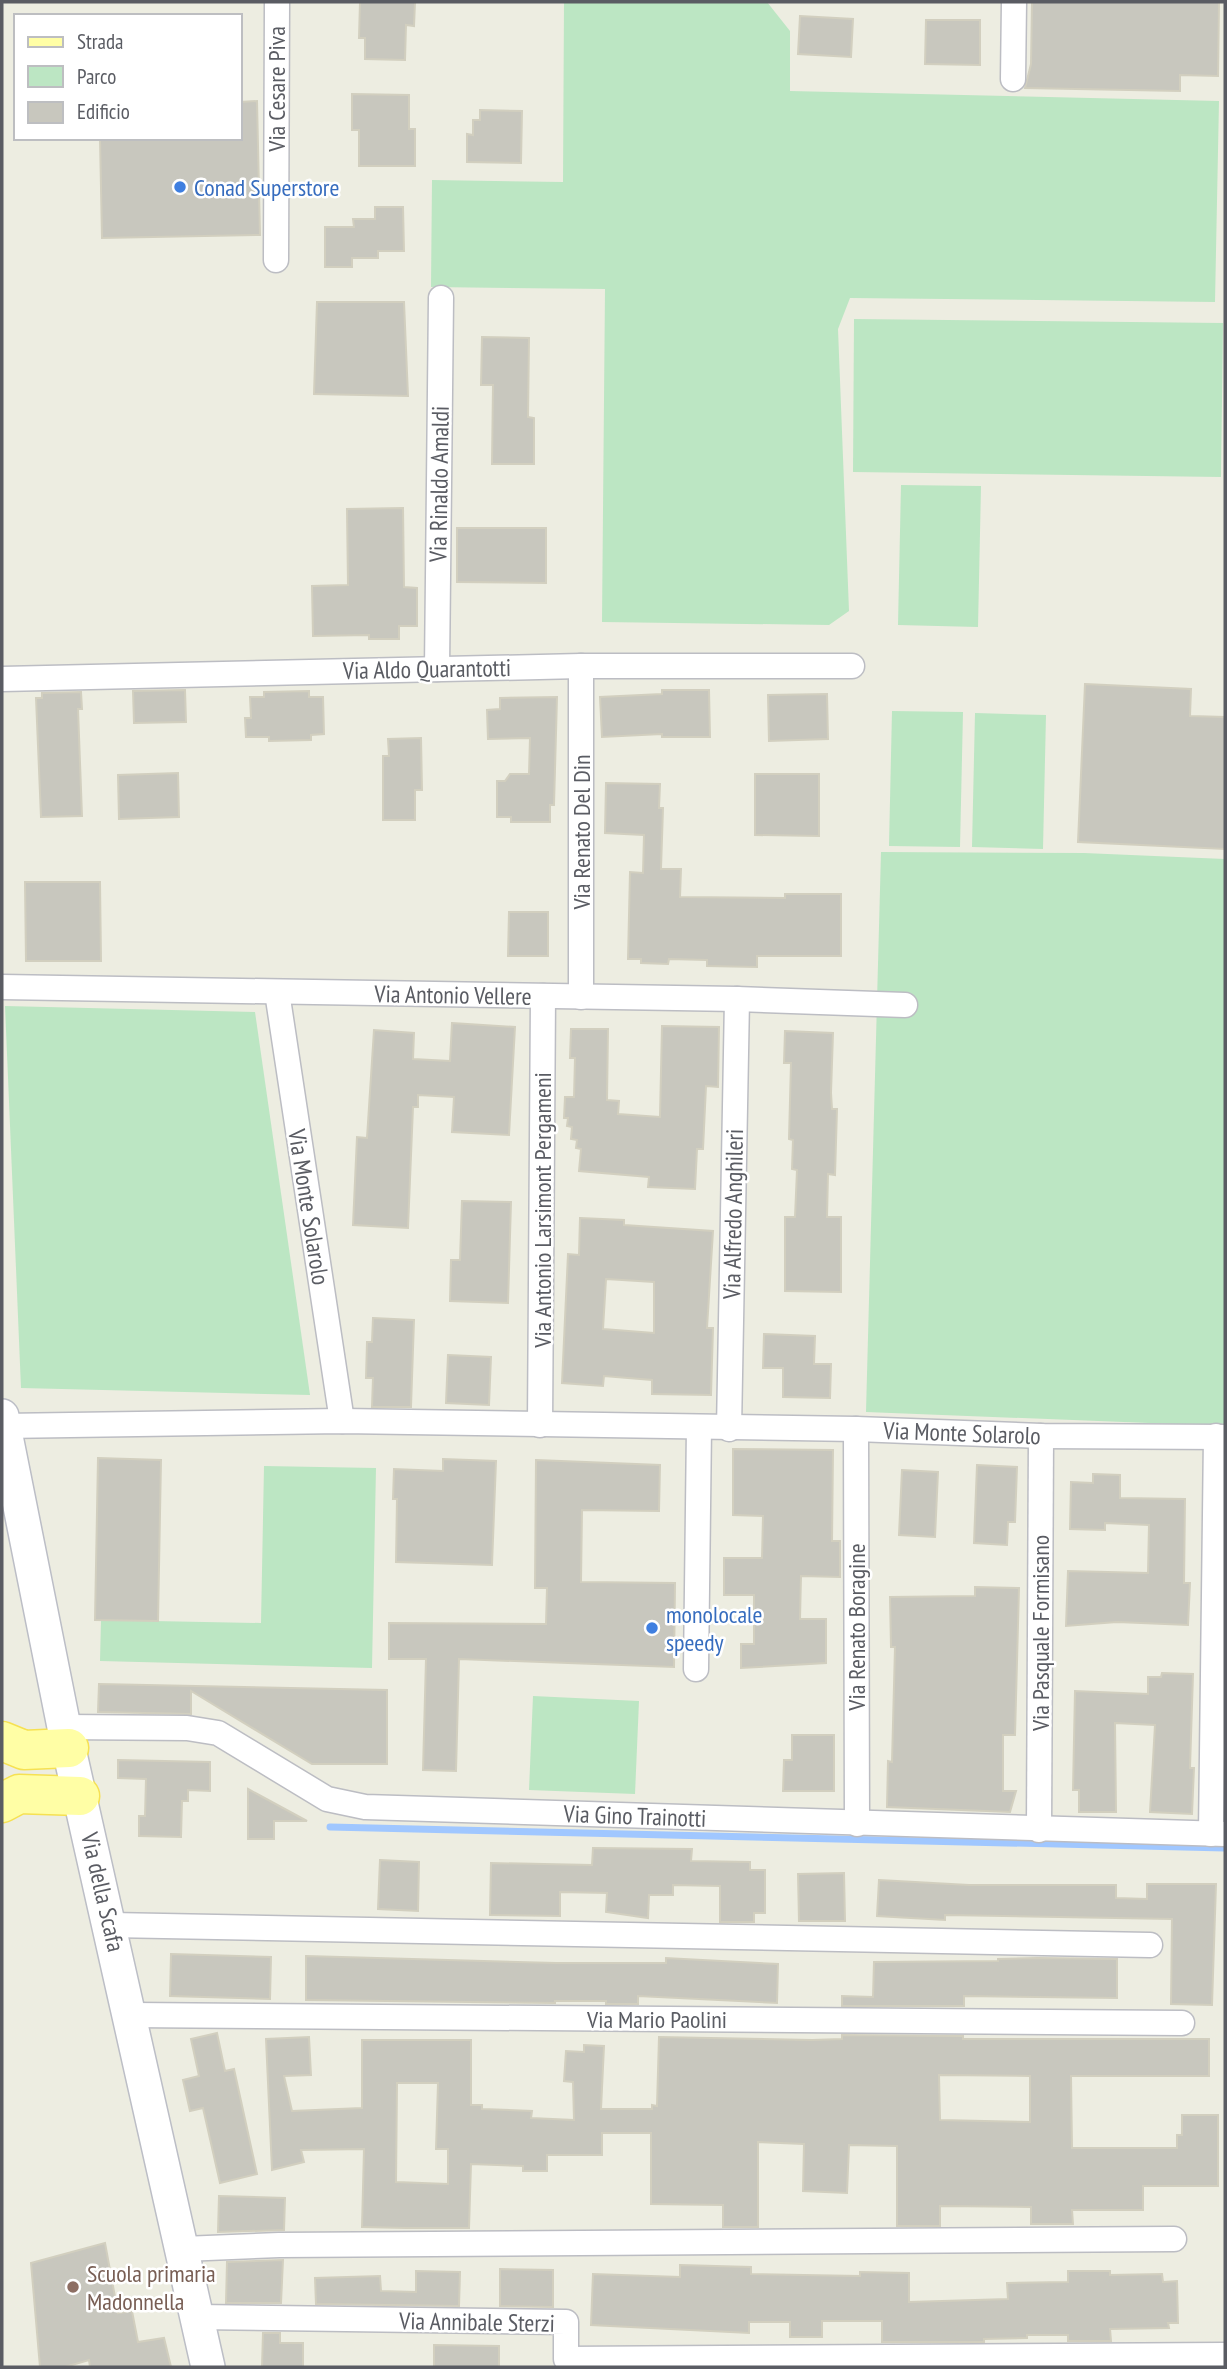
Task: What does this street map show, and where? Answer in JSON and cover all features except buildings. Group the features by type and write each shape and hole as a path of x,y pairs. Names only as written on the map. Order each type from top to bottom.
{"main road":[{"path":"2,1741 24,1750 67,1737"},
{"path":"2,1803 19,1794 80,1796"}],"street":[{"name":"Via Cesare Piva","path":"276,260 277,2"},
{"path":"1013,79 1014,2"},
{"name":"Via Rinaldo Amaldi","path":"437,669 441,298"},
{"name":"Via Aldo Quarantotti","path":"2,679 581,666 852,666"},
{"name":"Via Renato Del Din","path":"581,666 581,997"},
{"name":"Via Antonio Vellere","path":"2,987 737,999 905,1005"},
{"name":"Via Monte Solarolo","path":"277,992 342,1421"},
{"name":"Via Antonio Larsimont Pergameni","path":"540,1424 542,996"},
{"name":"Via Alfredo Anghileri","path":"729,1429 737,999"},
{"name":"Via Monte Solarolo","path":"2,1421 342,1421 1041,1436 1220,1437"},
{"name":"Via della Scafa","path":"2,1421 67,1737 208,2367"},
{"path":"696,1669 699,1427"},
{"name":"Via Renato Boragine","path":"856,1430 857,1824"},
{"name":"Via Pasquale Formisano","path":"1040,1830 1041,1436"},
{"path":"1218,1834 1220,1437"},
{"name":"Via Gino Trainotti","path":"67,1737 187,1728 218,1733 327,1799 365,1807 1218,1834"},
{"path":"111,1924 1150,1945"},
{"name":"Via Mario Paolini","path":"131,2015 1182,2023"},
{"path":"183,2249 293,2245 1174,2239"},
{"name":"Via Annibale Sterzi","path":"197,2317 566,2322 566,2359 1225,2355"}],"green space":[{"path":"564,2 767,2 790,31 790,91 1219,101 1215,302 850,298 838,329 849,611 829,625 602,622 605,289 431,287 432,180 563,182"},
{"path":"854,319 1223,323 1221,477 853,472"},
{"path":"901,485 981,486 978,627 898,625"},
{"path":"892,711 963,712 960,847 889,846"},
{"path":"975,713 1046,715 1043,849 972,847"},
{"path":"881,852 1084,853 1225,859 1225,1426 866,1412"},
{"path":"5,1006 255,1012 310,1395 21,1388"},
{"path":"264,1466 376,1468 372,1668 100,1661 101,1620 261,1623"},
{"path":"533,1696 639,1701 635,1794 529,1790"}],"waterway":[{"path":"330,1827 1225,1848"}],"place":[{"name":"Conad Superstore","path":"180,187"},
{"name":"monolocale speedy","path":"652,1628"},
{"name":"Scuola primaria Madonnella","path":"73,2287"}]}
